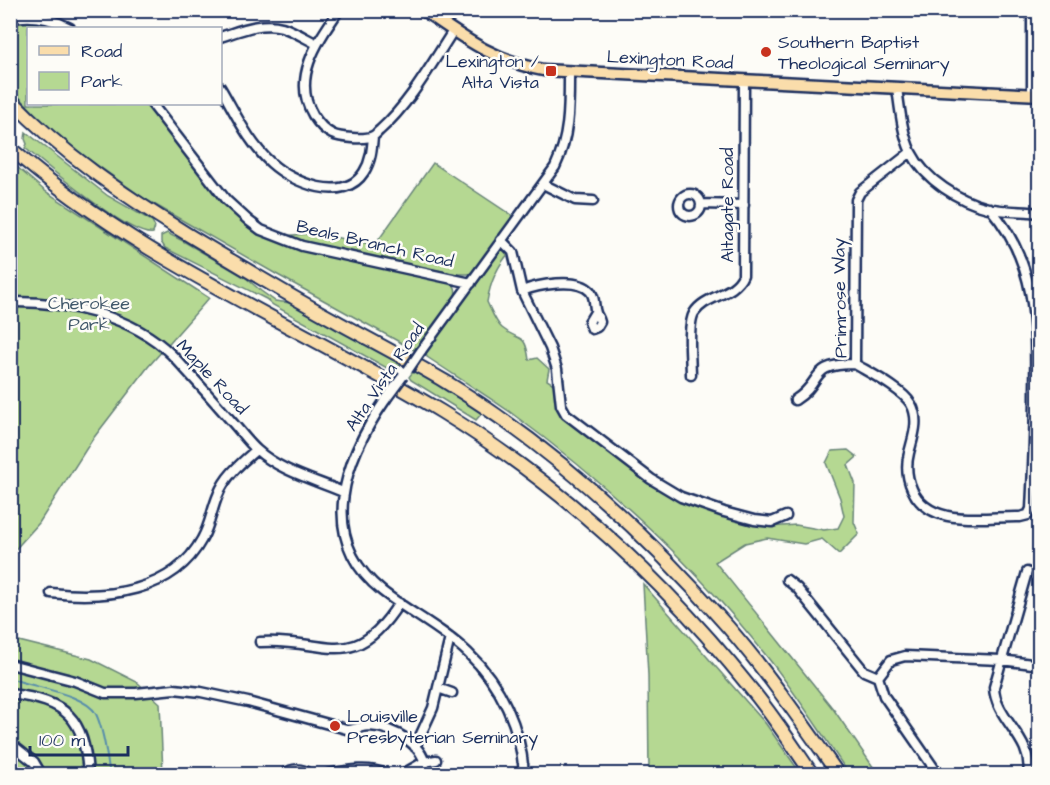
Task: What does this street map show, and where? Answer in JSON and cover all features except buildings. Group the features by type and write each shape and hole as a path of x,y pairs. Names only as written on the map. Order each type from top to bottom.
{"highway":[{"path":"10,99 39,130 83,166 158,216 291,296 447,383 538,444 639,531 728,627 838,774"},
{"path":"10,148 43,177 141,242 224,292 375,373 444,414 530,473 645,570 700,628 754,691 812,774"}],"main road":[{"name":"Lexington Road","path":"423,10 434,14 453,31 499,58 521,66 569,72 1036,95"}],"street":[{"path":"339,10 317,44 307,69 305,87 308,103 316,120 336,136 352,138 373,136 395,117 453,31"},
{"path":"1032,10 1036,95"},
{"path":"10,19 31,16 67,27"},
{"path":"222,36 252,28 272,26 284,27 317,44"},
{"name":"Alta Vista Road","path":"524,774 516,731 500,694 476,662 450,638 399,603 370,579 351,550 343,525 341,503 358,447 373,418 555,166 566,140 569,72"},
{"name":"Altagate Road","path":"691,375 691,330 694,313 703,305 737,286 743,275 744,80"},
{"path":"897,88 911,152 925,170 945,188 974,203 990,208 1040,213"},
{"path":"222,91 242,128 262,154 284,174 300,182 333,189 353,183 362,175 369,163 373,136"},
{"name":"Beals Branch Road","path":"154,105 226,200 261,230 302,246 471,283"},
{"name":"Primrose Way","path":"911,152 868,185 860,192 856,200 855,364 903,395 911,405 915,428 908,456 908,474 913,492 923,505 933,512 948,516 1020,517 1030,514 1037,463"},
{"path":"543,184 575,200 593,201"},
{"path":"701,204 744,205"},
{"path":"990,208 1013,239 1020,254 1032,298 1036,351 1037,463"},
{"path":"501,240 513,252 522,291 550,348 557,369 561,405 566,414 657,484 681,498 754,520 772,522 786,516"},
{"path":"522,291 541,285 578,284 592,294 596,305 595,312"},
{"name":"Maple Road","path":"10,302 35,302 84,310 104,316 144,334 170,354 256,450 285,468 343,492"},
{"path":"795,400 803,395 823,369 837,364 855,364"},
{"path":"51,593 113,594 151,584 169,575 184,562 202,539 224,483 256,450"},
{"path":"1027,572 994,681 994,695 1026,750 1029,761 1028,774"},
{"path":"787,580 797,588 864,671 878,677 884,696 938,774"},
{"path":"260,642 279,641 332,649 351,647 369,639 378,631 399,603"},
{"path":"415,747 433,708 450,638"},
{"path":"878,677 891,660 905,656 1001,660 1040,665"},
{"path":"10,664 75,681 105,693 174,689 201,692 248,702 350,730 367,726 386,729 409,741 415,747 424,762 425,774"},
{"path":"438,688 452,693"},
{"path":"10,694 49,702 73,718 84,739 88,774"},
{"path":"10,742 34,762 41,774"},
{"path":"403,774 424,762 436,760"},
{"path":"285,774 297,769 309,774"},
{"path":"328,774 378,771 385,774"}],"green space":[{"path":"11,11 43,11 40,19 59,27 27,27 27,105 149,105 196,168 266,236 289,246 329,256 449,281 455,289 455,299 414,350 145,199 69,145 41,120 11,88"},
{"path":"26,132 108,196 152,221 155,227 153,233 142,231 108,213 68,183 25,148"},
{"name":"Cherokee Park","path":"10,161 45,191 209,298 148,367 92,440 39,523 11,554"},
{"path":"433,163 514,217 478,267 469,274 457,274 335,250 283,236 313,233 375,245"},
{"path":"167,233 246,278 275,301 298,304 403,361 396,373 266,299 165,248 161,242 161,236"},
{"path":"500,247 510,252 501,263 495,276 487,302 500,326 521,339 526,345 529,360 537,358 549,369 547,380 555,385 556,401 560,413 638,474 675,499 712,513 769,527 796,525 824,530 838,528 844,516 840,498 826,463 832,451 848,450 857,457 848,465 855,483 854,522 859,534 839,554 822,539 804,544 767,538 745,543 715,562 834,710 878,774 849,774 772,663 713,594 650,528 546,439 500,405 427,357 426,352"},
{"path":"415,369 483,412 476,420 411,380 409,377"},
{"path":"643,584 766,724 801,774 649,774 648,675"},
{"path":"10,635 15,640 91,659 137,682 160,703 163,774 11,774"}],"waterway":[{"path":"10,678 70,696 90,707 96,714 101,729 110,774"}],"place":[{"name":"Southern Baptist Theological Seminary","path":"766,52"},
{"name":"Lexington / Alta Vista","path":"551,71"},
{"name":"Louisville Presbyterian Seminary","path":"335,726"}]}
